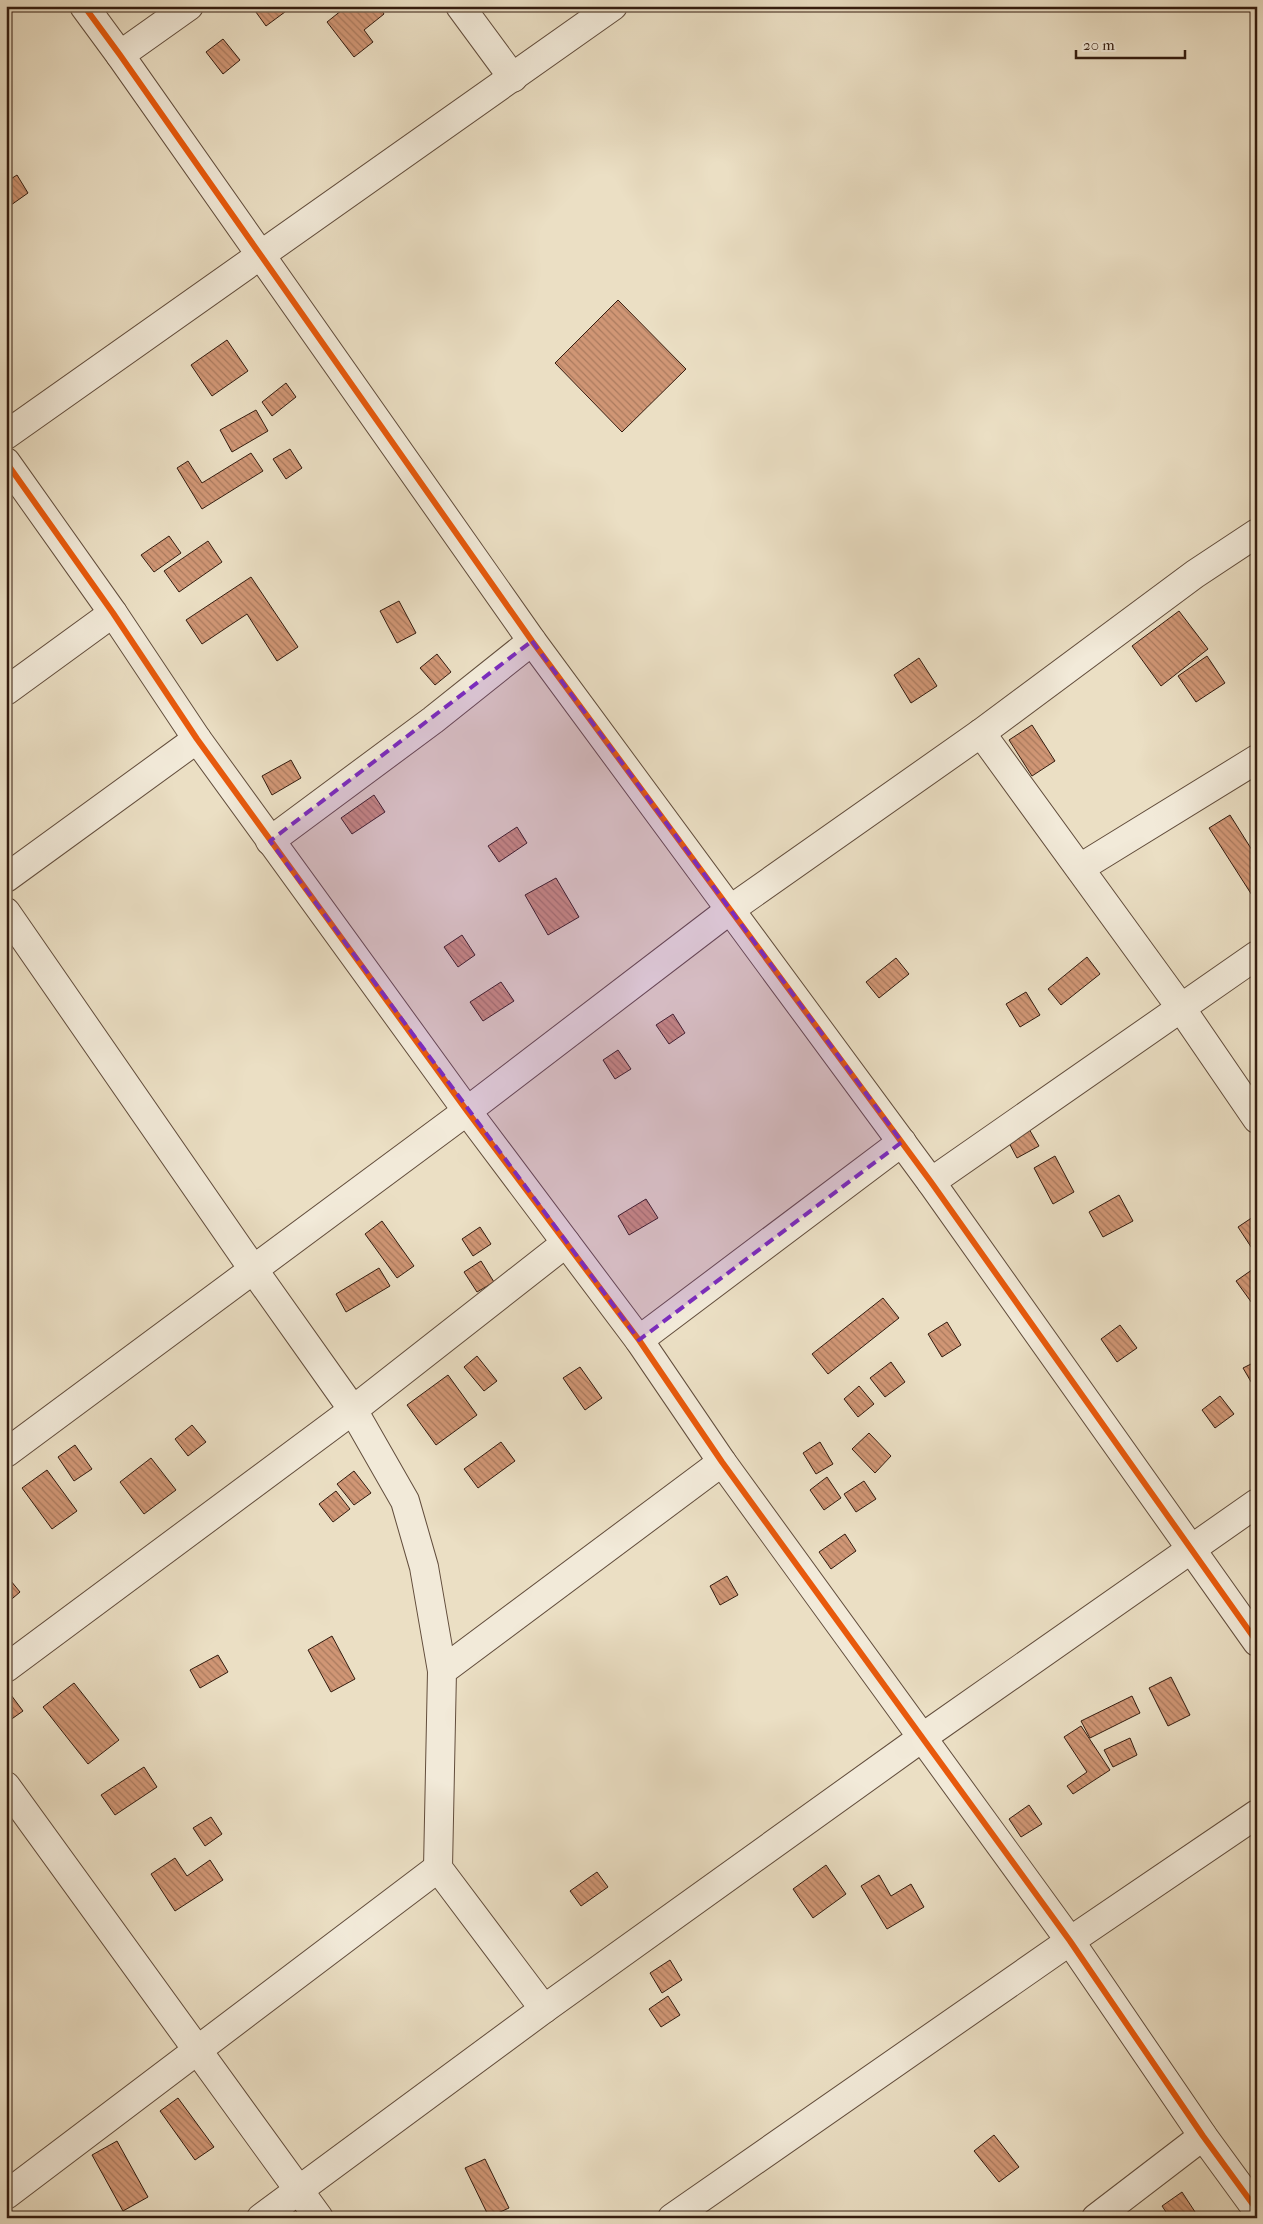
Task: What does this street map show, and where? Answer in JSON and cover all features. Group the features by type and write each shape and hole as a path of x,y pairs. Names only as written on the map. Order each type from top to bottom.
{"street":[{"path":"84,6 532,641 902,1142 1257,1642"},
{"path":"120,55 189,6"},
{"path":"460,6 512,78"},
{"path":"6,435 612,6"},
{"path":"6,462 113,613 197,739 467,1111 639,1340 722,1462 1070,1941 1203,2136 1257,2210"},
{"path":"6,1453 467,1111 731,909 981,733 1195,574 1257,532"},
{"path":"6,691 113,613"},
{"path":"270,841 433,720 532,641"},
{"path":"981,733 1181,1008 1257,1119"},
{"path":"6,878 197,739"},
{"path":"1080,868 1257,759"},
{"path":"6,912 353,1410 405,1500 424,1567 442,1671 438,1868 544,2009"},
{"path":"930,1182 1257,955"},
{"path":"639,1340 902,1142"},
{"path":"6,1668 353,1410 566,1243"},
{"path":"442,1671 722,1462"},
{"path":"261,2218 544,2009 923,1738 1257,1503"},
{"path":"6,1786 319,2218"},
{"path":"672,2218 1070,1941 1257,1814"},
{"path":"6,2195 438,1868"},
{"path":"1096,2218 1203,2136"}],"highlighted area":[{"path":"532,641 902,1142 639,1340 270,841"}],"building":[{"path":"255,6 293,6 266,26 253,8"},
{"path":"347,6 379,6 384,14 364,30 373,42 354,57 327,22"},
{"path":"223,39 240,60 223,74 206,52"},
{"path":"17,175 28,193 11,205 6,197 6,182"},
{"path":"618,300 686,369 622,432 555,363"},
{"path":"227,340 248,371 212,396 191,365"},
{"path":"286,383 296,397 272,416 262,402"},
{"path":"256,410 268,431 232,452 220,430"},
{"path":"290,449 302,468 286,479 273,459"},
{"path":"251,453 263,471 202,509 177,468 188,461 202,483"},
{"path":"169,536 181,553 154,572 141,555"},
{"path":"208,541 222,562 179,592 164,571"},
{"path":"251,577 298,647 277,661 247,614 202,644 186,620"},
{"path":"399,601 416,633 397,643 380,611"},
{"path":"1179,611 1208,649 1161,686 1132,646"},
{"path":"437,654 451,672 435,685 420,668"},
{"path":"1207,656 1225,683 1196,702 1178,676"},
{"path":"919,658 937,686 911,703 894,675"},
{"path":"1032,725 1055,761 1032,776 1009,740"},
{"path":"291,760 301,778 272,795 262,776"},
{"path":"374,795 385,812 352,834 341,818"},
{"path":"1230,815 1257,858 1257,903 1209,828"},
{"path":"517,827 527,843 499,862 488,846"},
{"path":"556,878 579,917 548,935 525,895"},
{"path":"462,935 475,955 458,967 444,947"},
{"path":"1087,957 1100,974 1061,1005 1048,989"},
{"path":"896,958 909,974 879,998 866,982"},
{"path":"501,982 514,1001 483,1021 470,1002"},
{"path":"1026,992 1040,1015 1020,1027 1006,1004"},
{"path":"673,1014 685,1033 669,1044 656,1025"},
{"path":"618,1050 631,1069 615,1079 603,1060"},
{"path":"1029,1129 1039,1146 1017,1158 1008,1141"},
{"path":"1055,1156 1074,1192 1053,1204 1034,1168"},
{"path":"1119,1195 1133,1221 1103,1237 1089,1212"},
{"path":"646,1199 658,1218 629,1235 618,1216"},
{"path":"1257,1215 1257,1256 1238,1227"},
{"path":"382,1221 414,1266 397,1278 365,1234"},
{"path":"480,1227 491,1244 473,1256 462,1239"},
{"path":"481,1261 494,1282 477,1292 464,1272"},
{"path":"379,1268 390,1286 346,1312 336,1294"},
{"path":"1257,1268 1257,1310 1236,1281"},
{"path":"883,1298 899,1318 828,1374 812,1354"},
{"path":"947,1322 961,1345 942,1357 928,1334"},
{"path":"1120,1325 1137,1348 1117,1362 1101,1339"},
{"path":"477,1356 497,1381 484,1391 464,1367"},
{"path":"1257,1361 1257,1392 1243,1368"},
{"path":"891,1362 905,1382 885,1397 870,1378"},
{"path":"580,1367 602,1398 585,1410 563,1378"},
{"path":"448,1375 477,1415 436,1445 407,1405"},
{"path":"859,1386 874,1404 858,1417 844,1399"},
{"path":"1220,1396 1234,1414 1215,1428 1202,1410"},
{"path":"192,1425 206,1442 188,1456 175,1439"},
{"path":"869,1433 891,1456 875,1473 852,1449"},
{"path":"501,1442 515,1461 478,1488 464,1469"},
{"path":"820,1442 833,1464 816,1474 803,1453"},
{"path":"75,1445 92,1469 74,1481 58,1457"},
{"path":"151,1458 176,1490 144,1514 120,1482"},
{"path":"47,1470 77,1511 52,1529 22,1488"},
{"path":"354,1471 371,1493 354,1505 337,1484"},
{"path":"827,1477 841,1498 824,1510 810,1490"},
{"path":"864,1481 876,1499 856,1512 844,1494"},
{"path":"336,1491 350,1509 333,1522 319,1504"},
{"path":"845,1534 856,1551 831,1569 819,1552"},
{"path":"6,1575 20,1592 6,1604"},
{"path":"727,1576 738,1595 720,1605 710,1586"},
{"path":"332,1636 355,1679 331,1692 308,1650"},
{"path":"218,1655 228,1672 200,1688 190,1670"},
{"path":"1171,1677 1190,1715 1168,1726 1149,1688"},
{"path":"74,1683 119,1740 88,1764 43,1707"},
{"path":"8,1691 23,1711 6,1723 6,1693"},
{"path":"1132,1696 1140,1713 1090,1738 1081,1721"},
{"path":"1081,1726 1110,1770 1073,1794 1067,1786 1087,1772 1064,1737"},
{"path":"1130,1738 1137,1755 1113,1767 1104,1750"},
{"path":"144,1767 157,1787 115,1815 101,1795"},
{"path":"1029,1805 1042,1824 1021,1837 1009,1819"},
{"path":"211,1817 222,1834 205,1846 193,1828"},
{"path":"175,1858 187,1876 210,1860 223,1880 175,1911 151,1874"},
{"path":"826,1865 846,1894 813,1918 793,1889"},
{"path":"597,1872 608,1887 581,1906 570,1891"},
{"path":"879,1875 891,1896 911,1884 924,1907 887,1929 861,1886"},
{"path":"670,1960 682,1980 662,1993 650,1973"},
{"path":"668,1996 680,2015 661,2027 649,2009"},
{"path":"178,2098 214,2147 195,2160 160,2111"},
{"path":"994,2135 1019,2167 999,2182 974,2151"},
{"path":"117,2141 148,2197 123,2211 92,2155"},
{"path":"485,2159 509,2208 489,2217 465,2168"},
{"path":"1182,2192 1199,2218 1170,2218 1162,2206"}],"cycle path":[{"path":"84,6 532,641 931,1182 1257,1642"},
{"path":"6,462 113,613 197,739 467,1111 639,1340 722,1462 1070,1941 1203,2136 1257,2210"}]}
